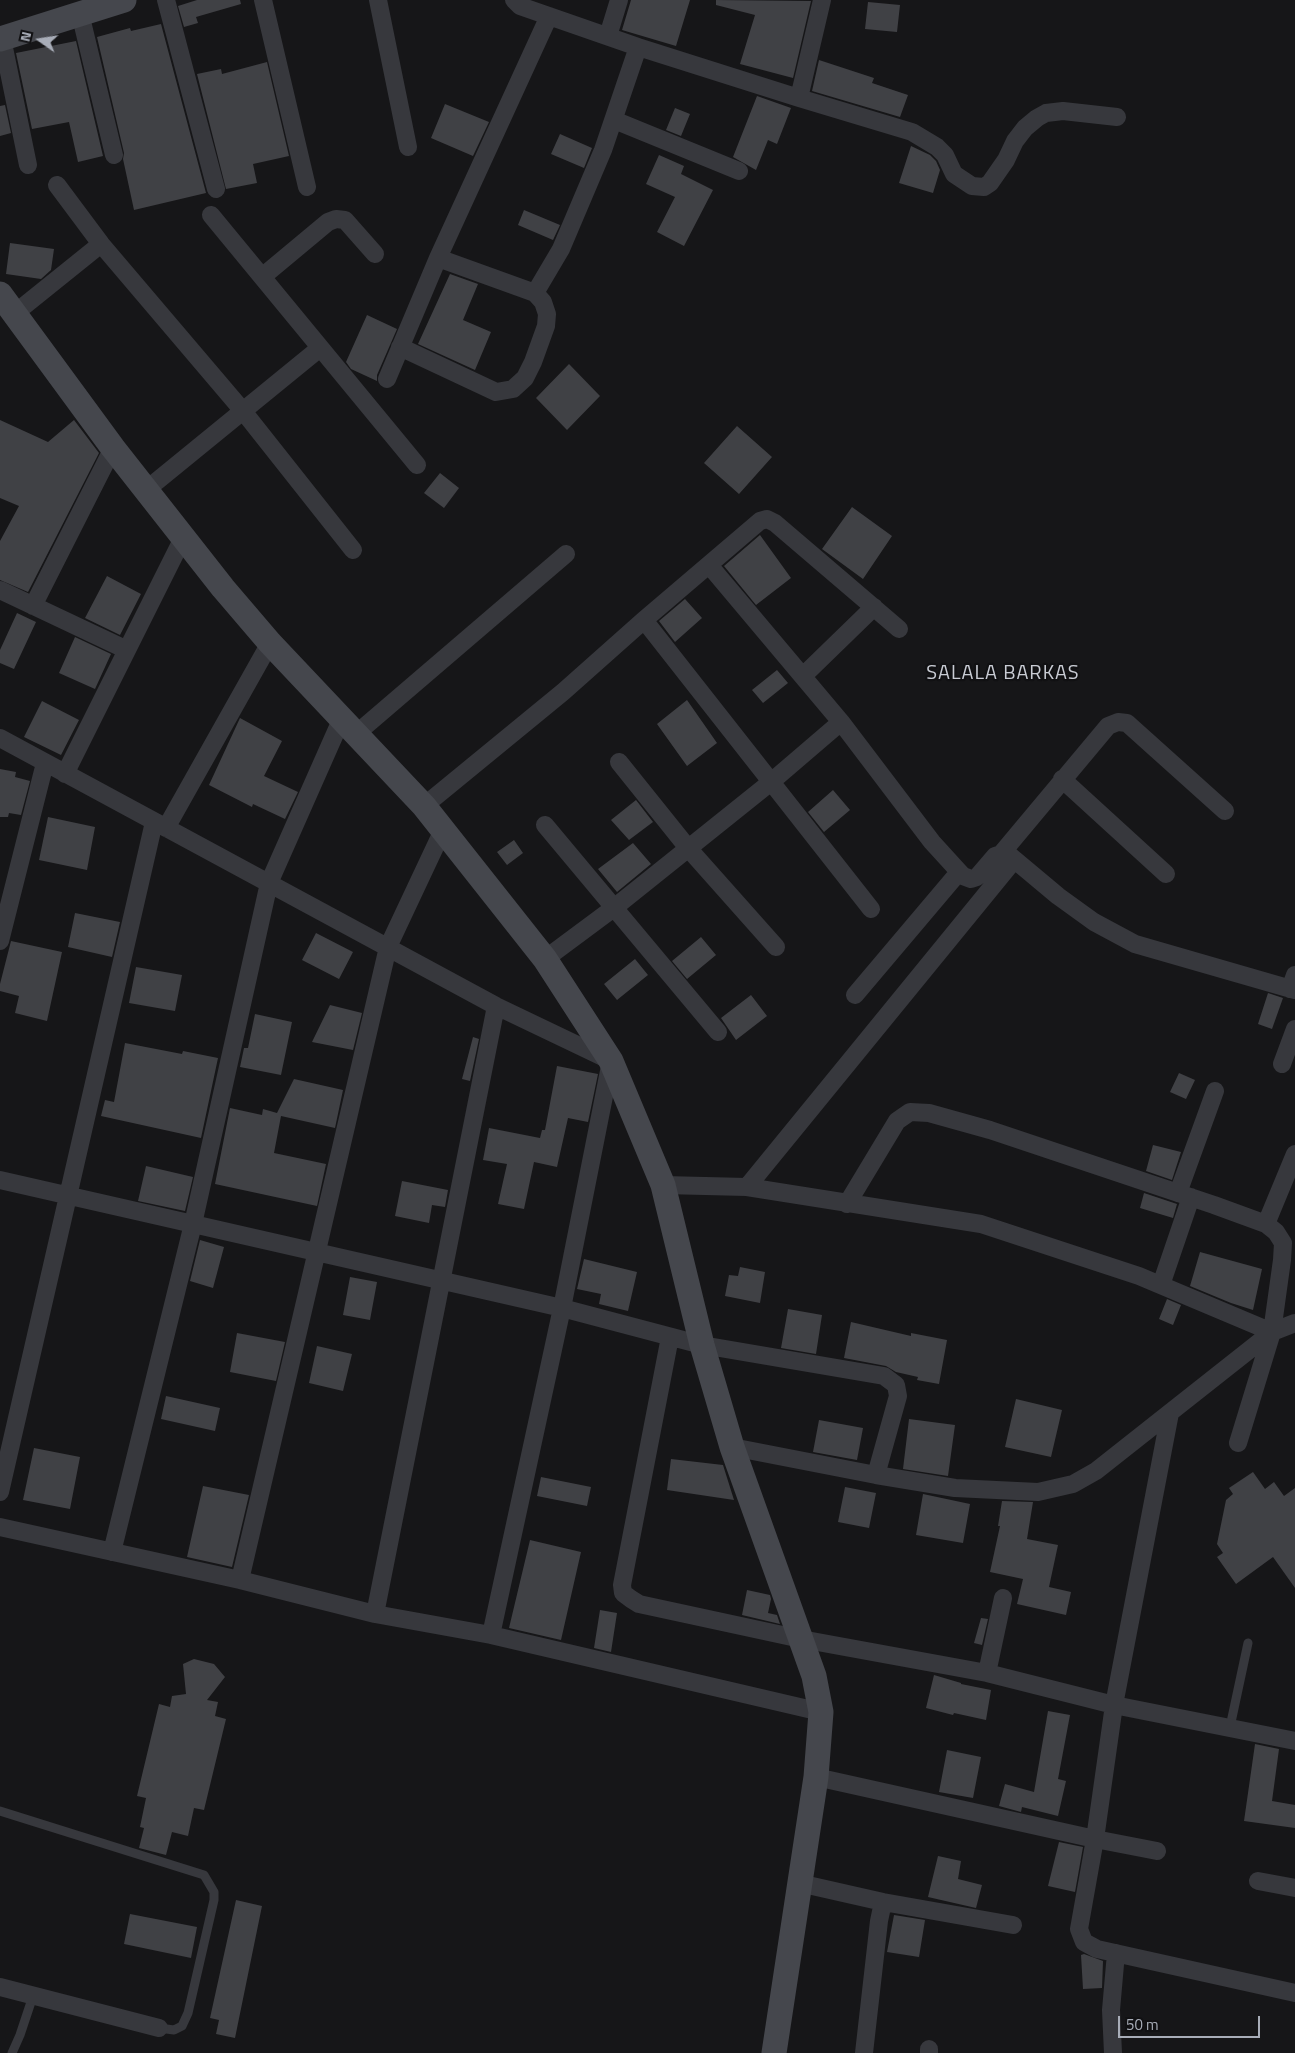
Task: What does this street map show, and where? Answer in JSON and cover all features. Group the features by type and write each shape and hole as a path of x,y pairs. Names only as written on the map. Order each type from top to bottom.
{"street":[{"path":"28,165 1,39 124,0"},
{"path":"166,0 216,189"},
{"path":"263,0 308,187"},
{"path":"378,0 408,147"},
{"path":"514,0 520,6 638,47 912,132 938,146 945,154 954,174 963,182 977,186 984,187 990,184 1006,160 1015,141 1025,128 1046,113 1063,112 1117,117"},
{"path":"608,36 619,0"},
{"path":"798,98 822,0"},
{"path":"80,14 114,155"},
{"path":"387,379 438,258 549,16"},
{"path":"535,293 561,249 603,150 638,47"},
{"path":"614,120 738,171"},
{"path":"57,185 100,244 243,411 354,550"},
{"path":"211,215 417,465"},
{"path":"262,277 328,222 336,219 345,220 375,254"},
{"path":"14,314 100,244"},
{"path":"400,347 496,392 513,389 525,378 540,345 546,326 547,314 543,302 535,293 438,258"},
{"path":"0,294 113,448 223,588 270,643 424,806 545,959 611,1062 663,1185 702,1345 732,1447 814,1676 821,1712 816,1777 774,2053"},
{"path":"146,490 320,348"},
{"path":"33,606 113,448"},
{"path":"424,806 563,692 760,521 767,519 775,523 900,628"},
{"path":"65,774 184,538"},
{"path":"112,1552 193,1224 269,883 349,726 566,554"},
{"path":"709,565 841,722 932,842 963,876 971,879 977,877 994,856 1008,857 1094,922 1136,944 1293,985"},
{"path":"0,590 127,650"},
{"path":"803,676 874,606"},
{"path":"644,620 871,909"},
{"path":"0,1492 68,1196 160,825 270,643"},
{"path":"545,959 772,782 841,722"},
{"path":"747,1187 1008,857 1062,779 1108,726 1118,722 1127,723 1225,811"},
{"path":"0,738 496,1006 611,1062"},
{"path":"619,762 688,848 776,947"},
{"path":"0,941 7,882 45,763"},
{"path":"1062,779 1166,874"},
{"path":"545,824 718,1032"},
{"path":"240,1580 315,1252 388,947 443,830"},
{"path":"854,995 959,872"},
{"path":"375,1614 496,1006"},
{"path":"1282,1064 1295,1029"},
{"path":"491,1635 562,1308 611,1062"},
{"path":"1161,1285 1215,1091"},
{"path":"847,1204 897,1121 910,1112 929,1113 990,1130 1266,1224 1276,1232 1283,1243 1272,1332 1238,1443"},
{"path":"1266,1224 1295,1154"},
{"path":"0,1180 562,1308 702,1345 884,1376 896,1385 898,1396 876,1475"},
{"path":"663,1185 747,1187 981,1224 1161,1285 1272,1332"},
{"path":"732,1447 955,1488 1038,1492 1073,1484 1096,1471 1272,1332 1295,1323"},
{"path":"670,1337 622,1585 623,1593 640,1604 801,1639 987,1672 1114,1705 1295,1741"},
{"path":"1170,1413 1114,1705 1080,1929 1084,1942 1097,1949 1295,1993"},
{"path":"0,1527 240,1580 375,1614 491,1635 821,1712"},
{"path":"987,1672 1003,1598"},
{"path":"816,1777 1095,1840 1158,1851"},
{"path":"1258,1881 1295,1888"},
{"path":"799,1883 884,1902 1013,1925"},
{"path":"864,2053 879,1921 884,1902"},
{"path":"1113,2053 1111,2010 1116,1953"},
{"path":"0,1987 159,2028"}],"lane":[{"path":"1230,1727 1248,1643"},
{"path":"0,1811 204,1875 214,1892 214,1900 188,2014 182,2026 174,2030 159,2028"},
{"path":"12,2053 20,2035 32,1996"}],"building":[{"path":"197,0 240,0 241,4 196,17 198,23 184,27 178,6"},
{"path":"631,0 690,0 676,46 622,30"},
{"path":"716,0 811,1 793,78 740,64 755,15 716,5"},
{"path":"868,2 900,5 897,32 865,29"},
{"path":"161,24 206,193 134,210 123,159 124,153 97,37 130,28 131,31"},
{"path":"76,41 103,156 78,162 69,122 32,129 16,53"},
{"path":"819,60 874,78 872,83 908,95 900,117 812,91"},
{"path":"267,62 289,156 253,164 257,183 226,189 197,74 221,69 222,74"},
{"path":"757,96 791,108 777,144 768,140 756,170 733,157"},
{"path":"445,104 489,122 473,156 431,138"},
{"path":"5,105 11,133 0,136 0,106"},
{"path":"675,108 690,114 681,136 666,130"},
{"path":"560,134 592,148 584,168 551,154"},
{"path":"911,146 930,155 936,161 940,170 933,193 899,183"},
{"path":"659,155 684,166 681,174 713,190 684,246 657,232 675,197 646,184"},
{"path":"524,210 560,225 553,240 518,225"},
{"path":"10,243 54,249 51,270 41,279 6,274"},
{"path":"450,274 478,284 463,320 491,332 475,370 418,344"},
{"path":"367,315 397,329 377,375 377,381 351,369 346,362"},
{"path":"569,364 600,396 567,430 536,398"},
{"path":"0,420 48,442 74,420 99,453 28,592 0,580 0,541 19,506 0,498"},
{"path":"737,426 772,457 739,494 704,463"},
{"path":"440,473 459,488 444,508 424,493"},
{"path":"852,507 892,536 863,579 822,549"},
{"path":"760,535 791,578 756,605 724,566"},
{"path":"107,576 141,594 120,635 85,618"},
{"path":"685,599 702,618 675,642 659,621"},
{"path":"17,613 36,622 14,669 0,663 0,650"},
{"path":"75,637 111,654 95,689 59,673"},
{"path":"777,670 788,683 763,703 752,690"},
{"path":"687,700 717,743 687,766 657,724"},
{"path":"42,701 79,720 61,755 24,737"},
{"path":"240,718 282,741 264,776 298,792 285,819 253,804 252,807 209,785"},
{"path":"0,769 16,772 15,777 30,781 21,815 9,813 8,817 0,817"},
{"path":"833,790 850,810 824,832 808,812"},
{"path":"636,800 653,822 629,840 611,820"},
{"path":"48,817 95,827 87,870 39,860"},
{"path":"514,840 523,853 507,865 497,852"},
{"path":"633,843 651,864 617,892 598,869"},
{"path":"75,913 120,922 112,957 68,947"},
{"path":"316,933 353,952 339,979 302,960"},
{"path":"701,937 716,955 687,979 672,961"},
{"path":"11,941 62,952 47,1021 15,1013 19,996 0,991 0,984"},
{"path":"635,959 648,975 617,1000 604,984"},
{"path":"136,967 182,975 175,1011 129,1003"},
{"path":"1268,993 1283,998 1272,1029 1258,1024"},
{"path":"751,995 767,1016 736,1040 721,1018"},
{"path":"330,1005 362,1013 353,1050 312,1042"},
{"path":"255,1014 292,1022 281,1075 240,1067 244,1048 248,1048"},
{"path":"473,1037 479,1039 470,1081 462,1079"},
{"path":"125,1043 182,1054 183,1051 218,1058 201,1138 101,1116 105,1100 114,1102"},
{"path":"557,1066 598,1074 588,1122 568,1118 557,1167 534,1162 524,1209 498,1204 507,1164 483,1160 489,1128 540,1138 542,1130 545,1130"},
{"path":"1179,1073 1195,1080 1186,1099 1170,1092"},
{"path":"294,1079 343,1090 335,1128 281,1116 274,1153 326,1164 317,1206 215,1184 230,1108 262,1115 263,1109 277,1113"},
{"path":"1153,1145 1181,1152 1172,1180 1146,1171"},
{"path":"146,1166 193,1177 185,1211 138,1201"},
{"path":"402,1181 448,1190 445,1207 432,1205 429,1223 395,1216"},
{"path":"1144,1193 1177,1204 1173,1218 1140,1208"},
{"path":"200,1240 224,1247 213,1288 190,1281"},
{"path":"1200,1252 1262,1269 1253,1310 1190,1286"},
{"path":"584,1259 637,1272 628,1311 599,1304 601,1294 577,1289"},
{"path":"740,1267 765,1272 760,1303 725,1296 729,1275 738,1276"},
{"path":"350,1277 377,1282 370,1320 343,1315"},
{"path":"1167,1299 1181,1305 1173,1325 1159,1319"},
{"path":"788,1309 822,1315 816,1354 781,1348"},
{"path":"851,1322 911,1336 911,1333 947,1340 939,1384 917,1380 918,1377 896,1372 886,1366 844,1358"},
{"path":"237,1333 285,1342 276,1381 230,1372"},
{"path":"317,1346 352,1354 343,1391 309,1383"},
{"path":"166,1396 220,1408 215,1431 161,1419"},
{"path":"1016,1399 1062,1410 1051,1457 1005,1447"},
{"path":"909,1419 955,1425 948,1476 903,1469"},
{"path":"819,1420 863,1428 857,1460 813,1452"},
{"path":"34,1448 80,1457 70,1509 23,1500"},
{"path":"671,1459 723,1465 734,1500 667,1490"},
{"path":"1253,1472 1265,1489 1274,1482 1284,1496 1295,1488 1295,1588 1273,1557 1236,1584 1217,1557 1223,1553 1217,1544 1226,1500 1233,1494 1229,1488"},
{"path":"541,1477 591,1487 587,1506 537,1496"},
{"path":"203,1486 249,1495 232,1567 187,1557"},
{"path":"845,1487 876,1493 869,1528 838,1522"},
{"path":"923,1494 970,1504 963,1543 916,1535"},
{"path":"1002,1501 1033,1502 1027,1539 1058,1545 1049,1587 1071,1592 1066,1615 1017,1604 1023,1579 990,1572 1000,1526 998,1526"},
{"path":"530,1540 581,1552 561,1640 509,1628"},
{"path":"747,1590 770,1595 768,1613 777,1615 780,1624 742,1615"},
{"path":"600,1610 617,1613 611,1652 594,1648"},
{"path":"981,1618 988,1619 982,1645 974,1643"},
{"path":"194,1659 214,1664 225,1677 207,1700 218,1702 215,1716 226,1719 204,1810 194,1808 188,1836 172,1832 166,1855 139,1848 144,1828 140,1827 146,1798 137,1796 159,1704 170,1707 172,1696 186,1694 183,1664"},
{"path":"934,1675 961,1684 991,1690 986,1720 954,1713 953,1715 926,1708"},
{"path":"1048,1711 1070,1715 1058,1779 1066,1781 1058,1816 1022,1807 1021,1812 999,1806 1005,1784 1034,1792"},
{"path":"1255,1744 1279,1749 1272,1801 1295,1805 1295,1828 1244,1821"},
{"path":"947,1750 981,1757 973,1798 939,1792"},
{"path":"1059,1842 1083,1847 1075,1892 1048,1886"},
{"path":"938,1856 961,1861 958,1879 982,1885 976,1908 928,1897"},
{"path":"236,1900 262,1906 235,2038 216,2034 219,2020 210,2018"},
{"path":"130,1914 197,1927 191,1958 124,1944"},
{"path":"894,1915 925,1920 919,1957 887,1952"},
{"path":"1084,1954 1103,1961 1102,1988 1083,1989 1081,1955"}],"district":[{"name":"SALALA BARKAS","path":"1003,674"}]}
